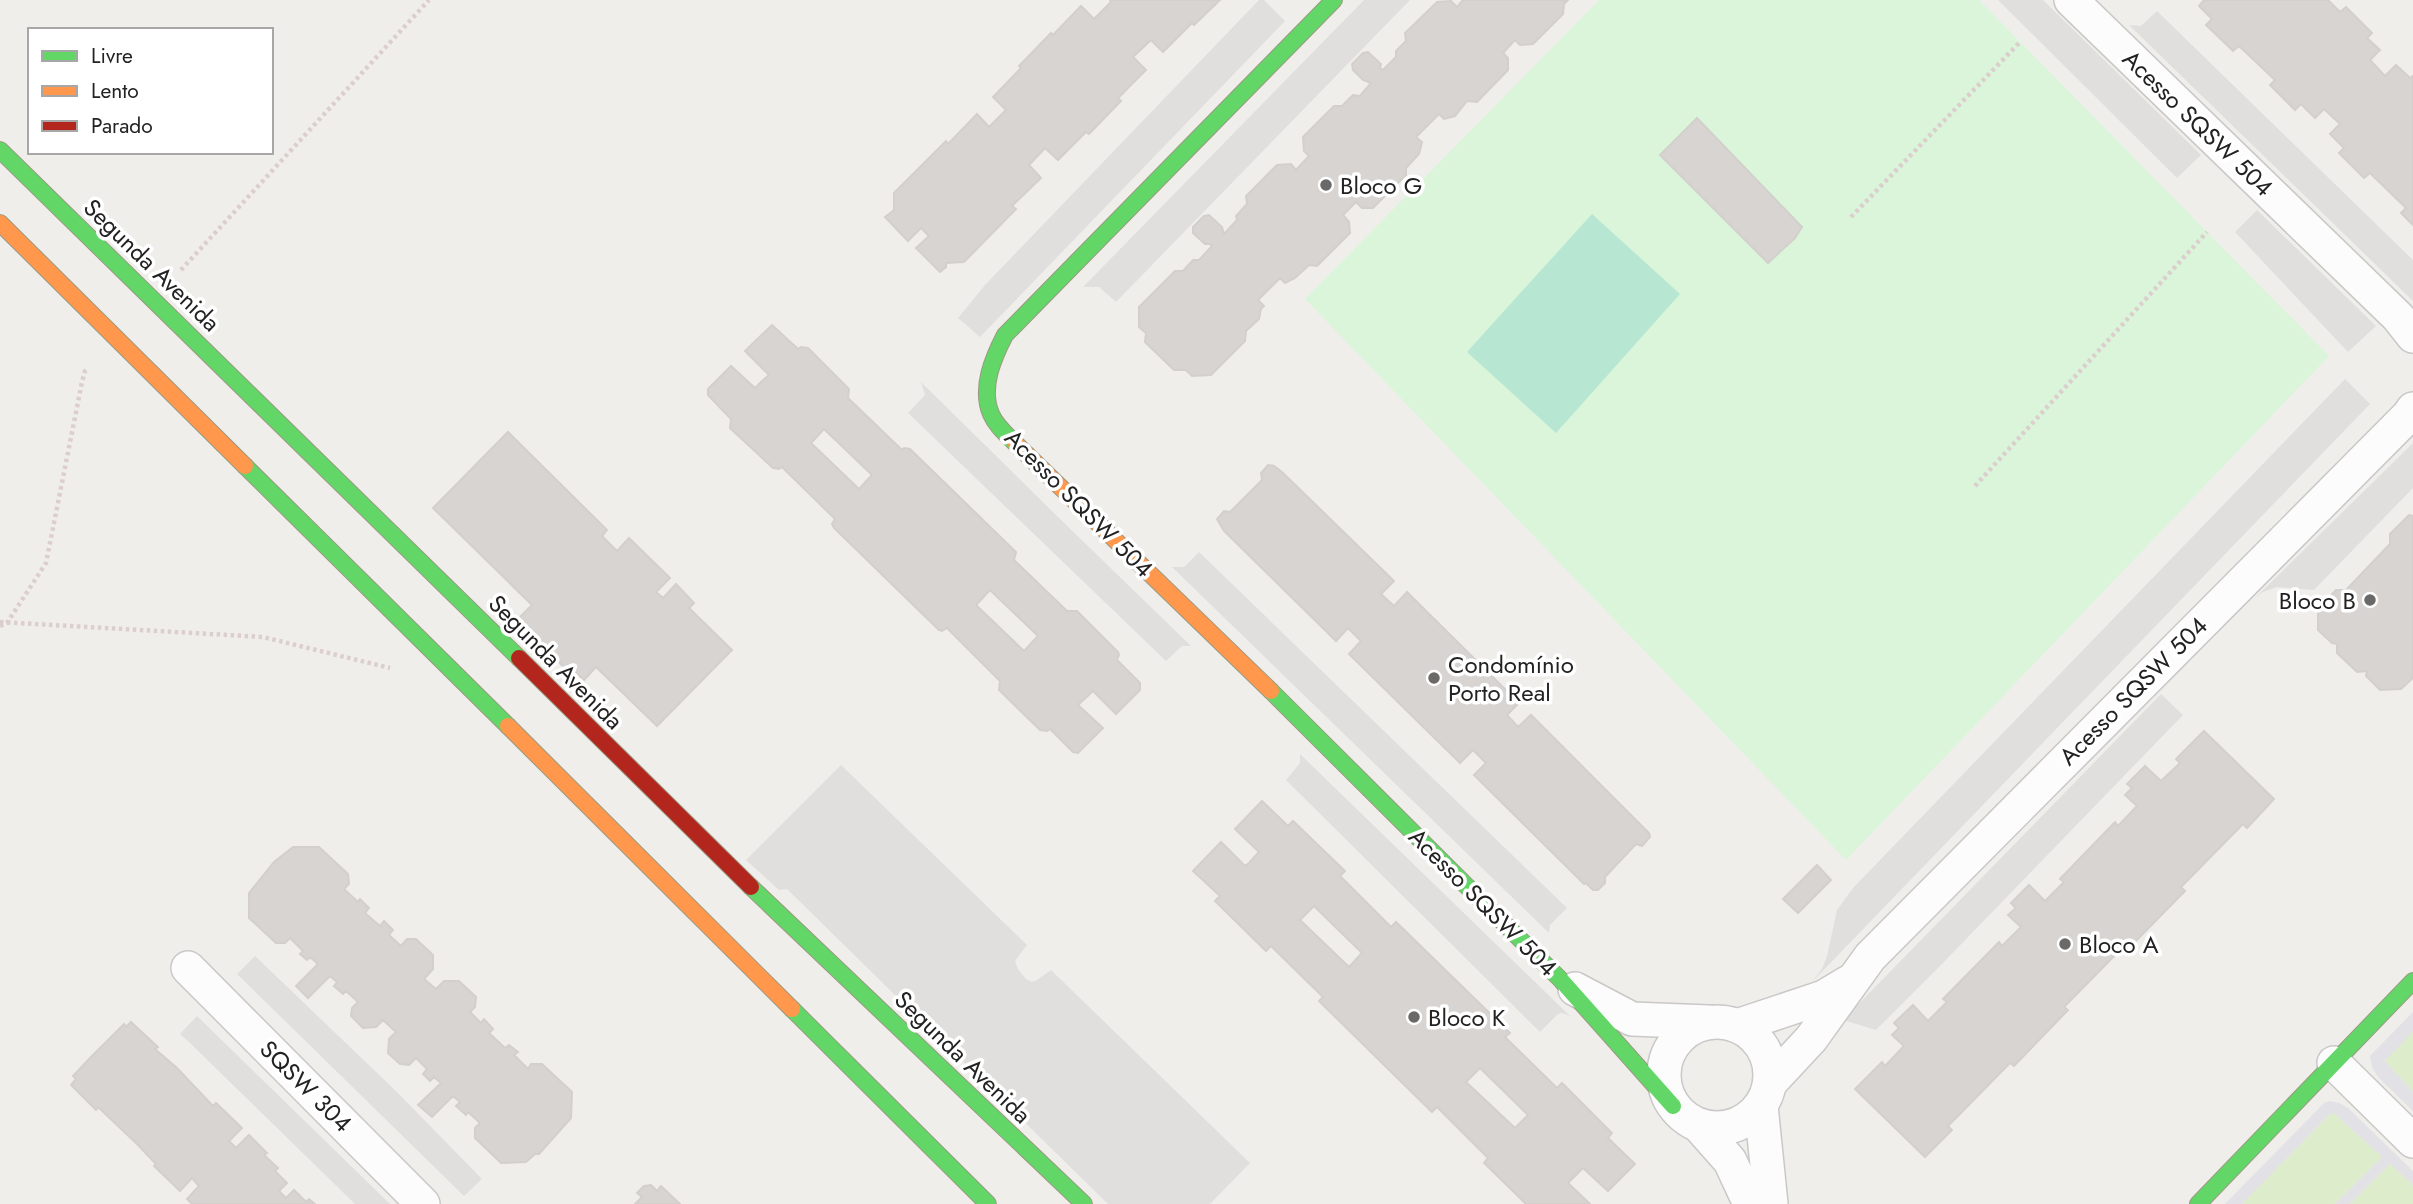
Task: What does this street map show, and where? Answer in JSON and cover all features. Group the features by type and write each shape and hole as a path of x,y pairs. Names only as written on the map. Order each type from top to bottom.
{"street":[{"name":"Acesso SQSW 504","path":"1334,0 1005,335 991,362 988,389 991,415 1019,448 1319,737 1561,980 1673,1105"},
{"name":"Acesso SQSW 504","path":"2071,0 2398,317 2413,336"},
{"name":"Segunda Avenida","path":"0,150 293,434 754,890 1084,1204"},
{"path":"0,223 988,1204"},
{"name":"Acesso SQSW 504","path":"1766,1094 1811,1040 1870,957 2413,409"},
{"name":"SQSW 304","path":"188,968 423,1204"},
{"name":"Acesso SQSW 504","path":"1561,980 1632,1020 1723,1024 1824,996 1857,977"},
{"path":"2198,1204 2413,981"},
{"path":"1749,1204 1731,1161 1700,1127 1685,1119 1665,1090 1663,1072 1667,1055 1675,1041 1686,1031 1723,1024 1746,1030 1758,1040 1766,1054 1770,1068 1766,1094 1771,1204"},
{"path":"2334,1063 2413,1141"},
{"path":"1700,1127 1718,1129 1735,1126 1748,1119 1766,1094"}],"path":[{"path":"1851,217 2020,42"},
{"path":"1975,486 2207,232"},
{"path":"0,622 264,637 391,668"}],"green space":[{"path":"1599,0 1979,0 2329,356 1846,860 1305,299"},
{"path":"1592,214 1680,294 1556,433 1467,352"},
{"path":"2413,1031 2413,1092 2386,1062"},
{"path":"2334,1113 2382,1157 2335,1204 2242,1204 2330,1114"},
{"path":"2390,1164 2413,1185 2413,1204 2350,1204"}],"shaded area":[{"path":"1259,0 1264,0 1285,21 980,337 958,318 985,285"},
{"path":"1364,0 1410,0 1116,302 1099,287 1083,287"},
{"path":"1998,0 2043,0 2201,155 2177,178"},
{"path":"2157,11 2413,260 2413,301 2129,25 2141,26"},
{"path":"2257,210 2376,326 2348,352 2235,232"},
{"path":"2345,379 2370,404 1812,982 1822,969 1827,956 1837,910 1853,888"},
{"path":"921,382 1191,646 1182,646 1166,661 908,413 925,395"},
{"path":"2413,443 2413,488 2314,590 2277,587 2254,599"},
{"path":"1199,552 1567,908 1550,925 1549,933 1172,567 1184,567"},
{"path":"2161,694 2183,715 1939,967 1876,1030 1843,1020"},
{"path":"1300,754 1570,1016 1558,1014 1540,1032 1286,780 1300,763"},
{"path":"841,765 1027,945 1015,961 1026,979 1032,982 1051,970 1250,1163 1210,1204 1108,1204 787,889 779,890 746,860"},
{"path":"255,956 397,1092 482,1179 464,1196 237,974"},
{"path":"2413,1012 2413,1031 2385,1061 2413,1092 2413,1111 2378,1077 2370,1056"},
{"path":"197,1016 390,1204 355,1204 180,1034"},
{"path":"2330,1101 2348,1108 2413,1171 2413,1185 2390,1164 2350,1204 2335,1204 2382,1157 2334,1113 2330,1114 2242,1204 2225,1204 2324,1103"}],"building":[{"path":"1110,0 1220,0 1163,52 1151,40 1133,57 1146,70 1118,98 1121,101 1089,134 1086,132 1058,160 1045,148 1029,165 1041,178 1012,206 1016,209 964,262 946,263 946,267 940,272 916,248 929,236 921,228 908,241 885,217 894,210 894,193 977,114 989,127 1006,110 993,97 1021,68 1019,66 1081,6 1094,19"},
{"name":"Bloco G","path":"1463,0 1568,0 1564,4 1563,14 1533,44 1520,45 1515,40 1503,53 1508,58 1508,70 1477,102 1467,101 1455,116 1444,119 1439,114 1416,137 1422,142 1419,154 1406,168 1406,175 1373,208 1362,208 1356,202 1343,215 1349,222 1350,233 1317,266 1309,265 1285,283 1280,278 1258,300 1264,306 1259,319 1246,331 1245,341 1211,375 1192,376 1186,370 1174,370 1145,342 1146,333 1139,327 1139,307 1175,271 1183,271 1193,260 1199,260 1212,246 1205,244 1193,233 1193,227 1204,216 1209,215 1222,227 1224,234 1247,204 1246,196 1277,165 1291,164 1296,170 1309,156 1304,151 1303,137 1334,106 1342,106 1353,95 1360,96 1371,83 1363,80 1353,70 1352,64 1363,53 1368,52 1381,64 1380,68 1383,70 1396,57 1396,51 1406,41 1405,33 1437,2 1451,1 1457,7"},
{"path":"2204,0 2328,0 2340,12 2346,7 2372,33 2367,38 2380,50 2370,60 2385,76 2396,65 2410,78 2413,76 2413,225 2401,213 2406,208 2370,173 2364,178 2339,153 2344,148 2330,134 2340,124 2324,109 2315,118 2301,104 2295,110 2270,85 2275,80 2239,46 2233,51 2206,25 2212,19 2199,6"},
{"path":"1697,118 1802,227 1795,238 1768,263 1660,155"},
{"path":"772,325 798,349 808,348 849,389 848,398 902,450 910,449 1016,552 1014,560 1067,611 1077,611 1118,652 1117,660 1140,683 1140,690 1116,714 1093,691 1078,705 1103,728 1078,753 1073,752 1050,729 1040,730 999,690 1000,681 947,628 939,630 834,528 832,524 835,519 782,467 773,468 730,428 731,419 708,395 708,389 731,366 755,388 769,375 745,351","holes":["824,429 872,475 859,489 811,443","990,590 1038,636 1024,651 976,605"]},
{"path":"508,432 607,530 602,536 617,551 629,538 670,578 656,592 663,598 676,584 694,603 689,608 732,650 657,726 596,667 584,680 568,665 565,668 537,641 540,638 519,618 532,605 433,508"},
{"name":"Condomínio Porto Real","path":"1268,465 1282,472 1394,581 1381,594 1394,606 1407,592 1519,703 1507,715 1518,727 1531,715 1649,833 1650,837 1642,846 1636,844 1605,877 1605,883 1598,890 1584,884 1474,775 1486,763 1473,750 1460,763 1349,654 1361,641 1348,628 1336,641 1224,531 1217,519 1224,511 1230,512 1262,480 1261,473"},
{"name":"Bloco B","path":"2409,515 2413,516 2413,678 2401,689 2380,690 2366,676 2367,671 2357,672 2337,653 2337,644 2332,643 2318,630 2318,609 2336,590 2346,590 2390,544 2390,534"},
{"name":"Bloco A","path":"2204,731 2274,799 2247,828 2243,824 2181,887 2185,891 2131,946 2128,942 2064,1007 2068,1010 2014,1066 2010,1063 1948,1126 1952,1130 1925,1157 1855,1089 1882,1062 1885,1066 1904,1046 1892,1035 1899,1028 1894,1023 1913,1005 1928,1021 1947,1002 1943,999 1999,942 2002,946 2021,927 2008,915 2016,908 2011,903 2029,885 2045,901 2064,882 2060,879 2115,822 2118,826 2137,806 2125,795 2132,788 2127,784 2145,766 2161,781 2180,763 2176,759"},
{"name":"Bloco K","path":"1262,801 1288,826 1293,821 1345,871 1340,876 1391,927 1396,922 1510,1033 1505,1037 1557,1088 1562,1083 1612,1133 1608,1138 1635,1164 1608,1191 1583,1168 1568,1183 1590,1204 1526,1204 1484,1163 1488,1158 1437,1107 1432,1112 1319,1001 1323,997 1271,946 1266,951 1215,901 1220,896 1193,871 1221,842 1245,866 1259,852 1235,829","holes":["1314,906 1362,953 1349,967 1300,920","1480,1068 1528,1115 1515,1128 1466,1082"]},
{"path":"293,847 319,847 348,874 349,884 344,889 369,908 365,913 380,926 384,921 393,930 389,935 401,946 407,939 416,939 433,955 433,969 424,979 436,989 444,981 459,981 476,997 475,1007 470,1012 481,1023 484,1019 493,1029 489,1033 505,1048 509,1045 518,1052 514,1055 528,1069 531,1064 542,1064 572,1092 571,1118 539,1154 526,1162 501,1163 475,1138 475,1128 480,1123 456,1106 460,1102 453,1096 432,1117 418,1105 441,1083 434,1077 430,1081 423,1074 427,1069 416,1058 409,1065 400,1064 388,1053 389,1039 396,1032 383,1020 376,1027 363,1028 351,1016 352,1008 358,1002 346,991 343,994 334,986 337,982 330,976 308,998 296,986 318,964 310,957 307,960 300,954 303,951 290,938 285,943 276,943 249,918 249,893 274,862"},
{"path":"1817,865 1831,880 1798,913 1783,899"},
{"path":"131,1022 213,1106 216,1103 242,1128 229,1141 236,1148 249,1135 267,1153 264,1155 278,1168 275,1171 287,1183 279,1191 286,1198 294,1190 306,1202 309,1199 315,1204 192,1204 187,1199 199,1186 192,1178 180,1191 154,1166 156,1164 137,1144 98,1107 96,1110 71,1085 76,1079 73,1076 124,1024 126,1027"},
{"path":"651,1185 657,1191 661,1186 680,1204 635,1204 642,1197 637,1193 644,1186"}],"traffic: fast":[{"path":"1016,444 993,418 988,404 989,373 1005,335 1334,0"},
{"path":"0,150 519,658"},
{"path":"245,466 508,726"},
{"path":"1271,691 1561,980 1673,1106"},
{"path":"751,887 1084,1204"},
{"path":"2198,1204 2413,981"},
{"path":"792,1009 988,1204"}],"traffic: slow":[{"path":"0,223 245,466"},
{"path":"1016,444 1271,691"},
{"path":"508,726 792,1009"}],"traffic: jam":[{"path":"519,658 751,887"}],"place":[{"name":"Bloco G","path":"1326,185"},
{"name":"Bloco B","path":"2370,600"},
{"name":"Condomínio Porto Real","path":"1434,678"},
{"name":"Bloco A","path":"2065,944"},
{"name":"Bloco K","path":"1414,1017"}]}
